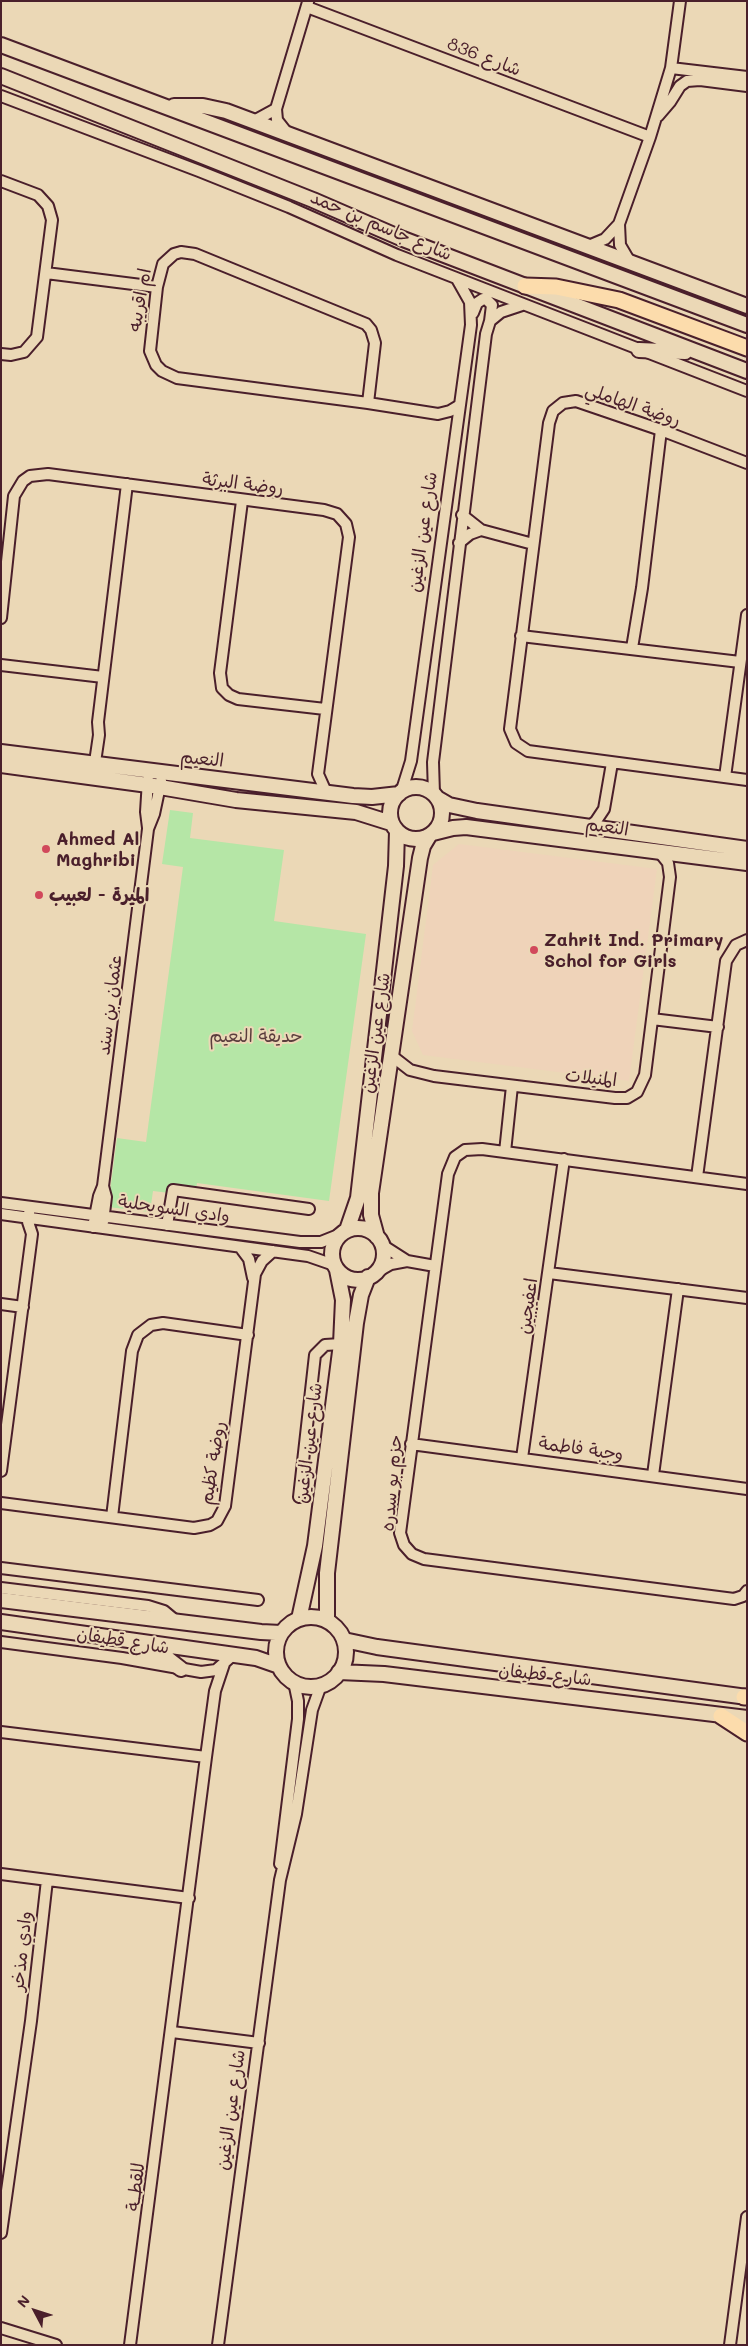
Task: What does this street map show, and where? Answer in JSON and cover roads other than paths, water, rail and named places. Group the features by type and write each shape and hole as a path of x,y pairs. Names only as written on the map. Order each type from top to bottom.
{"main road":[{"path":"525,286 556,287 619,300 747,348"},
{"path":"721,1716 747,1733"}],"street":[{"path":"630,262 620,245 619,224 657,116 671,68 680,1"},
{"path":"288,134 277,120 276,109 308,4"},
{"name":"شارع 836","path":"308,4 650,137"},
{"name":"شارع جاسم بن حمد","path":"1,45 747,325"},
{"path":"671,68 747,77"},
{"name":"شارع جاسم بن حمد","path":"1,76 525,286 693,352 747,371"},
{"path":"657,116 670,102 680,86 687,81 700,80 747,86"},
{"name":"شارع جاسم بن حمد","path":"1,96 199,170 456,278 747,391"},
{"name":"شارع جاسم بن حمد","path":"168,107 191,105 209,107 254,121 747,306"},
{"path":"254,121 276,109"},
{"path":"1,181 38,195 48,206 52,220 37,337 24,352 11,355 1,354"},
{"path":"476,222 498,221 530,232 554,234"},
{"path":"586,247 605,238 619,224"},
{"name":"ام اقريبه","path":"368,402 374,344 371,330 360,320 188,252 174,254 163,264 157,287 150,351 156,366 169,375 368,402 438,414 457,428"},
{"path":"46,273 157,287"},
{"path":"664,276 688,302"},
{"name":"شارع عين الزغين","path":"400,793 411,761 472,316 468,296 456,278"},
{"path":"472,316 477,303 483,299 487,300 492,305 490,321"},
{"path":"490,321 508,308 523,304"},
{"name":"شارع عين الزغين","path":"436,796 433,762 477,392 486,334 490,321"},
{"path":"639,350 693,352"},
{"name":"روضة الهاملي","path":"747,463 661,430 576,402 570,401 558,406 553,411 549,423 510,721 510,729 516,743 528,751 747,780"},
{"path":"438,414 450,411 460,405"},
{"path":"632,648 642,588 661,430"},
{"name":"روضة البرثة","path":"1,618 14,496 23,481 39,474 331,511 337,514 346,524 349,537 318,774"},
{"path":"90,770 99,735 98,722 103,677 127,484"},
{"path":"242,500 220,673 222,688 229,695 238,699 325,709"},
{"path":"462,515 481,530 533,544"},
{"path":"459,543 470,534 481,530"},
{"path":"725,777 747,615"},
{"path":"521,636 740,662"},
{"path":"1,665 103,677"},
{"name":"النعيم","path":"1,752 90,770 155,779 304,789 362,797 400,793"},
{"path":"588,827 596,821 604,809 612,763"},
{"name":"النعيم","path":"1,765 90,770"},
{"path":"304,789 318,774 326,792"},
{"name":"النعيم","path":"155,779 243,800 356,812 394,827"},
{"name":"عثمان بن سند","path":"98,1227 106,1197 103,1186 148,829 146,812 155,779"},
{"path":"422,788 436,796 442,810 442,816 441,823 431,834 416,839 409,838 394,827 391,807 400,793 407,789 422,788"},
{"name":"النعيم","path":"436,796 449,804 477,811 747,849"},
{"path":"604,809 607,819 616,831"},
{"name":"شارع عين الزغين","path":"344,1232 358,1198 395,876 394,827"},
{"name":"النعيم","path":"431,834 453,828 466,827 747,863"},
{"name":"شارع عين الزغين","path":"379,1241 372,1223 371,1201 420,858 423,846 431,834"},
{"name":"المنيلات","path":"392,1056 404,1066 418,1073 615,1098 632,1095 644,1081 666,903 670,868 666,859 660,853"},
{"path":"698,1177 726,961 736,945 747,940"},
{"path":"652,1020 718,1027"},
{"path":"505,1152 512,1086"},
{"name":"حزم بو سدره","path":"747,1184 505,1152 465,1150 459,1153 452,1161 448,1174 400,1533 404,1545 412,1554 424,1559 734,1599 743,1596 747,1591"},
{"name":"اعفيجين","path":"522,1458 564,1159"},
{"path":"167,1225 173,1190 308,1209"},
{"name":"وادي السويحلية","path":"1,1203 300,1242 321,1242 344,1232"},
{"path":"1,1472 32,1234 29,1218 30,1207"},
{"path":"32,1234 41,1219 42,1208"},
{"name":"وادي السويحلية","path":"1,1214 317,1258 336,1268"},
{"path":"407,1261 360,1228 344,1232 336,1240 332,1252 336,1268 342,1275 355,1280 391,1264 407,1261 435,1266"},
{"path":"372,1274 383,1259 379,1241"},
{"name":"روضة كظيم","path":"240,1248 249,1259 254,1282"},
{"name":"روضة كظيم","path":"1,1503 202,1528 210,1526 222,1514 254,1282 262,1261 273,1251"},
{"name":"شارع عين الزغين","path":"299,1619 314,1553 340,1344 344,1300 336,1268"},
{"name":"شارع عين الزغين","path":"327,1620 327,1573 355,1333 359,1304 372,1274"},
{"path":"549,1274 747,1298"},
{"path":"653,1475 678,1290"},
{"path":"1,1304 22,1307"},
{"path":"112,1517 132,1351 138,1336 151,1325 163,1323 248,1336"},
{"path":"299,1497 315,1355 325,1345 340,1344"},
{"name":"وجبة فاطمة","path":"411,1444 747,1489"},
{"path":"1,1568 258,1600"},
{"name":"شارع قطيفان","path":"1,1588 148,1606 164,1611 177,1622"},
{"name":"شارع قطيفان","path":"1,1600 281,1633"},
{"path":"313,1617 327,1620 338,1630 344,1640 345,1658 339,1672 321,1685 307,1686 294,1682 279,1666 276,1650 281,1633 292,1622 299,1619 313,1617"},
{"name":"شارع قطيفان","path":"1,1622 100,1636 229,1659 256,1658 279,1666"},
{"path":"100,1636 112,1646 163,1655 182,1669"},
{"path":"344,1640 377,1647 746,1697"},
{"name":"شارع قطيفان","path":"1,1642 208,1672"},
{"path":"208,1672 216,1670 229,1659"},
{"name":"للقطــة","path":"130,2345 215,1691 229,1659"},
{"name":"للقطــة","path":"208,1672 215,1691"},
{"name":"شارع قطيفان","path":"339,1672 398,1675 747,1718"},
{"name":"شارع عين الزغين","path":"280,1880 280,1863 298,1720 298,1701 294,1682"},
{"name":"شارع عين الزغين","path":"218,2345 280,1880 296,1814 312,1710 321,1685"},
{"path":"1,1732 206,1757"},
{"path":"1,1874 188,1898"},
{"name":"وادي مذخر","path":"1,2233 5,2188 31,2021 47,1880"},
{"path":"172,2032 259,2043"},
{"path":"730,2345 747,2217"},
{"path":"1,2328 56,2345"}],"place":[{"name":"Ahmed Al Maghribi","path":"46,849"},
{"name":"الميرة - لعبيب","path":"39,895"},
{"name":"Zahrit Ind. Primary Schol for Girls","path":"534,950"}],"park label":[{"name":"حديقة النعيم","path":"256,1036"}]}
